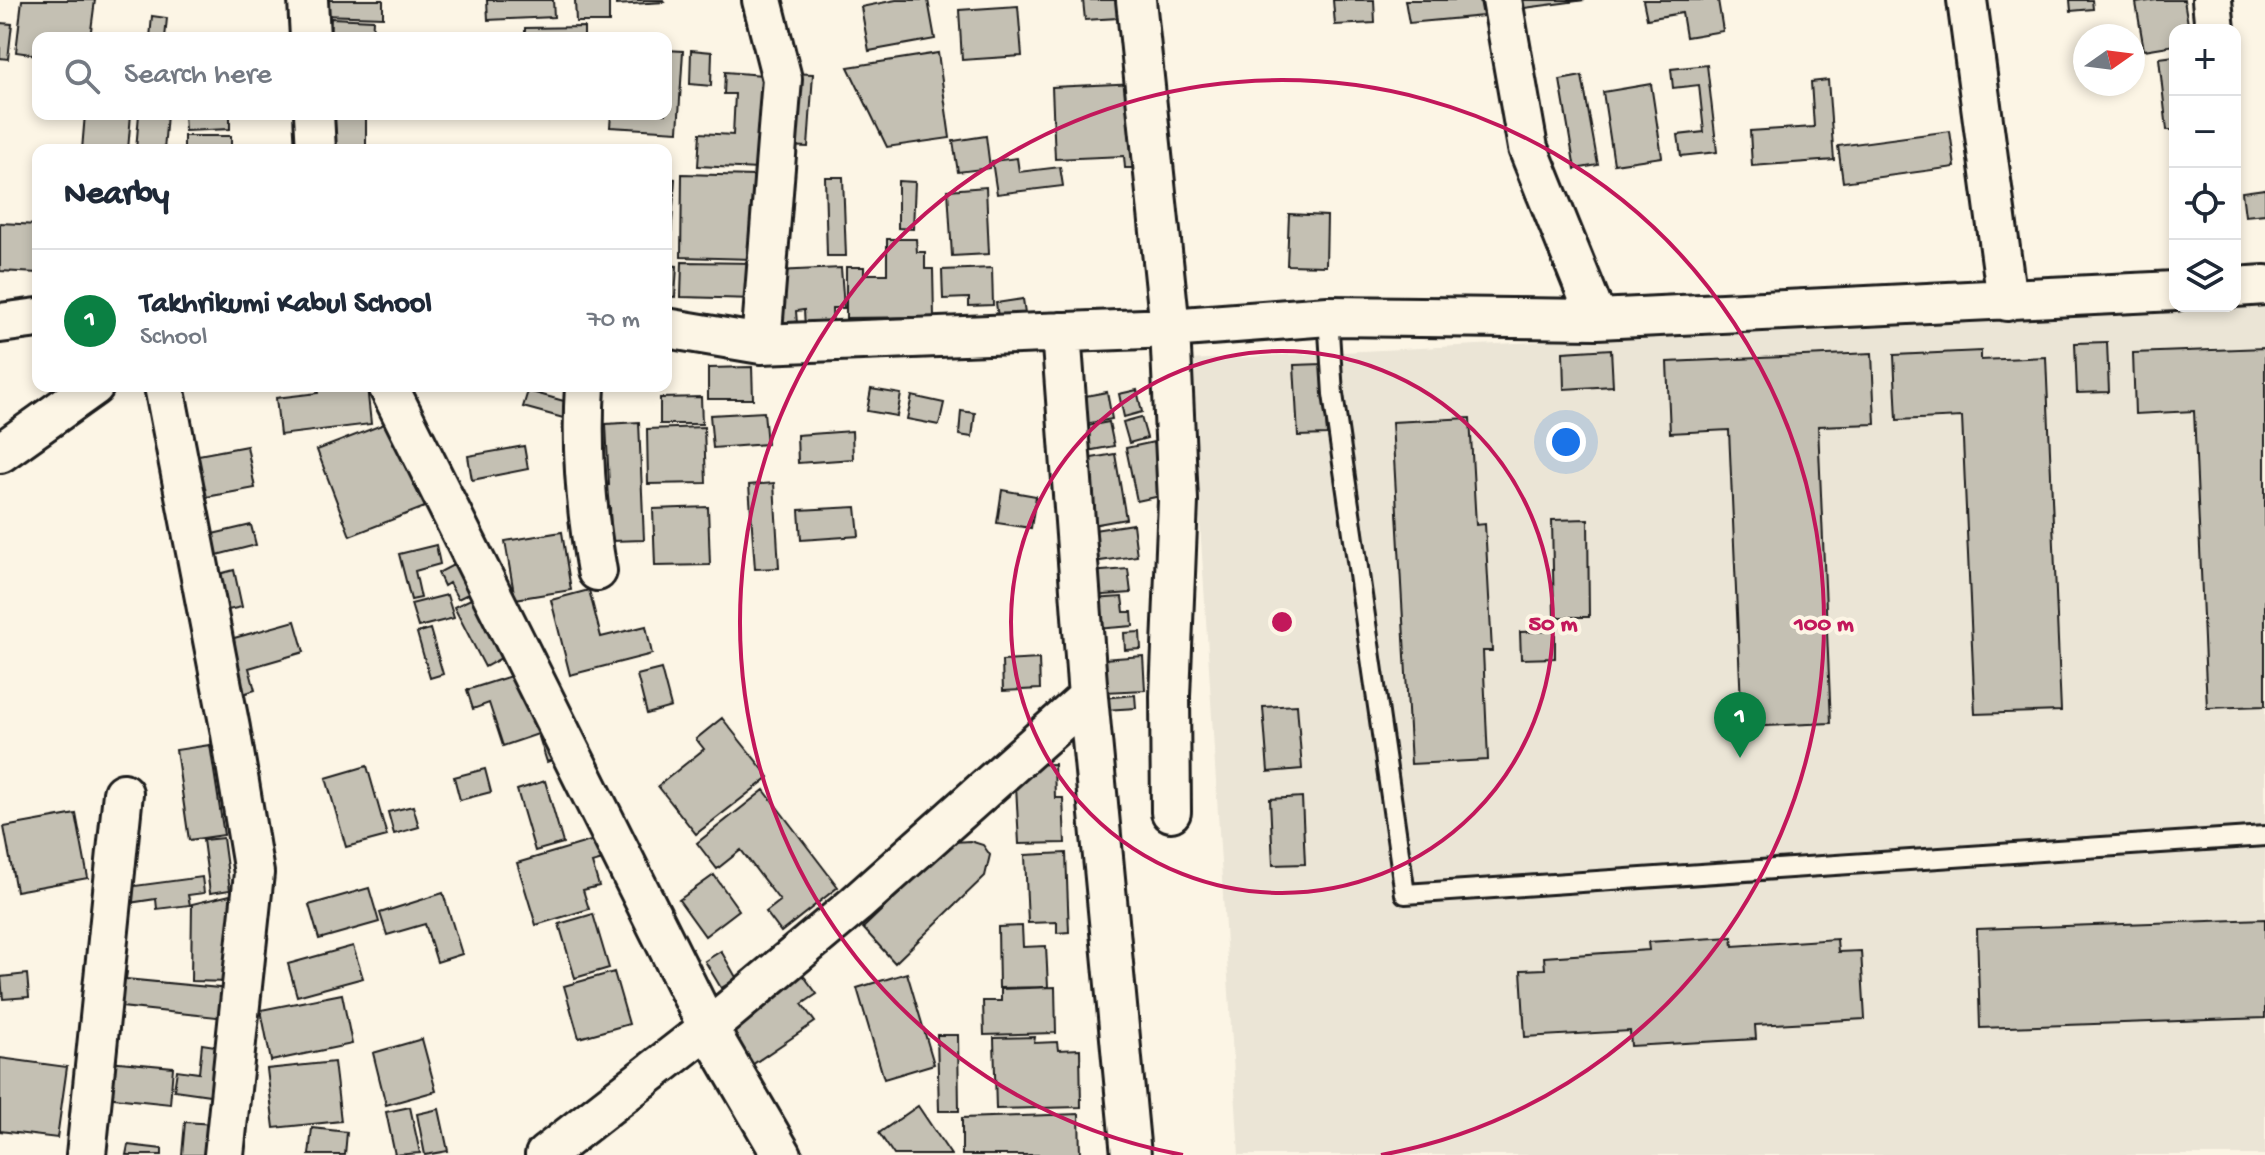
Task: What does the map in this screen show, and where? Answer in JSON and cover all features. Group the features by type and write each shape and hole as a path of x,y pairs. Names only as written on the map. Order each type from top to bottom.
{"street":[{"path":"308,0 310,32"},
{"path":"761,344 782,79 762,0"},
{"path":"1136,0 1170,328 1178,501 1170,696 1171,812"},
{"path":"1502,0 1528,148 1597,319"},
{"path":"1967,0 2007,301"},
{"path":"2212,0 2214,24"},
{"path":"314,120 316,144"},
{"path":"672,329 761,344 1170,328 1328,316 1597,319 2169,291"},
{"path":"0,323 32,319"},
{"path":"1061,332 1088,697 1131,1155"},
{"path":"0,453 86,392"},
{"path":"165,392 230,728 254,873 224,1155"},
{"path":"391,392 708,1028 782,1155"},
{"path":"585,392 582,441 588,523 597,571"},
{"path":"545,1155 708,1028 856,904 1088,697"},
{"path":"86,1155 123,793"}],"lane":[{"path":"1328,316 1333,394 1405,894 2265,836"}],"shaded area":[{"path":"2265,304 2265,1155 1239,1155 1190,360 2169,309 2169,312 2241,312 2241,305"}],"building":[{"path":"22,0 95,0 91,32 32,32 32,54 16,52"},
{"path":"323,0 383,0 383,17 322,15"},
{"path":"487,0 553,0 554,17 488,20"},
{"path":"575,0 609,0 609,22 576,22"},
{"path":"616,0 663,0 664,2 616,5"},
{"path":"896,0 928,0 935,39 869,51 861,7"},
{"path":"1083,0 1117,0 1118,18 1085,20"},
{"path":"1333,0 1374,0 1375,23 1335,25"},
{"path":"1405,0 1480,0 1483,16 1409,23"},
{"path":"1509,0 1585,0 1510,10"},
{"path":"1643,0 1718,0 1723,31 1686,37 1682,13 1647,19"},
{"path":"2070,0 2092,0 2093,9 2071,11"},
{"path":"2184,0 2188,24 2169,24 2169,46 2145,50 2145,24 2140,24 2136,3"},
{"path":"1018,6 1022,56 962,60 959,10"},
{"path":"152,16 167,18 166,32 151,32"},
{"path":"331,18 373,20 372,32 330,32"},
{"path":"0,23 12,24 8,59 0,58"},
{"path":"584,27 584,32 525,32 525,28"},
{"path":"672,50 683,51 678,131 610,127 611,120 672,120"},
{"path":"691,50 712,52 711,86 690,84"},
{"path":"938,53 950,138 887,147 848,67"},
{"path":"2169,57 2169,130 2167,130 2159,58"},
{"path":"1707,65 1717,152 1681,156 1678,135 1704,132 1699,85 1673,88 1671,69"},
{"path":"725,72 763,75 758,169 698,166 700,133 733,135 735,94 724,94"},
{"path":"790,73 813,74 808,147 785,146"},
{"path":"1582,76 1598,165 1575,169 1560,80"},
{"path":"1828,80 1834,160 1752,166 1750,131 1814,127 1811,82"},
{"path":"1137,83 1142,168 1125,168 1124,156 1055,159 1052,87"},
{"path":"1651,84 1662,157 1614,164 1603,92"},
{"path":"84,120 130,120 128,144 82,144"},
{"path":"138,120 166,120 164,144 136,144"},
{"path":"184,120 230,120 230,129 185,131"},
{"path":"328,120 366,120 366,144 329,144"},
{"path":"1950,131 1955,167 1843,182 1838,146"},
{"path":"184,136 231,136 231,144 184,144"},
{"path":"986,136 990,168 958,172 953,141"},
{"path":"1017,158 1019,172 1060,167 1063,186 997,194 992,161"},
{"path":"682,174 755,176 753,259 681,257"},
{"path":"825,177 843,177 846,256 827,256"},
{"path":"672,179 675,179 672,222"},
{"path":"898,181 915,182 913,229 898,228"},
{"path":"986,187 989,254 952,256 948,190"},
{"path":"2265,189 2265,214 2245,216 2242,192"},
{"path":"1289,214 1327,216 1326,266 1287,265"},
{"path":"0,223 32,225 32,273 0,271"},
{"path":"887,239 916,239 917,252 925,252 925,269 933,269 934,317 846,318 846,267 864,267 864,274 887,274"},
{"path":"682,262 756,263 755,299 681,297"},
{"path":"672,265 677,266 675,297 672,297"},
{"path":"841,268 844,308 832,308 833,327 805,328 804,310 796,311 797,324 778,325 775,271"},
{"path":"992,268 993,305 969,306 969,298 943,299 942,270"},
{"path":"1023,299 1027,327 1000,331 996,303"},
{"path":"2107,342 2109,392 2077,393 2075,343"},
{"path":"2265,348 2265,706 2207,708 2194,411 2135,414 2133,353"},
{"path":"1611,349 1613,386 1564,389 1563,352"},
{"path":"1981,351 1981,360 2046,357 2061,711 1975,714 1962,417 1897,420 1894,355"},
{"path":"1872,353 1875,424 1818,426 1831,723 1742,727 1729,430 1670,433 1667,362"},
{"path":"1323,364 1327,435 1298,436 1294,365"},
{"path":"752,367 753,399 708,399 708,368"},
{"path":"871,389 901,394 897,416 867,411"},
{"path":"1137,390 1142,412 1124,417 1119,394"},
{"path":"368,392 371,424 280,435 276,398"},
{"path":"528,392 571,403 567,419 523,407"},
{"path":"1107,392 1112,419 1085,424 1080,397"},
{"path":"912,396 944,403 939,425 907,419"},
{"path":"701,397 702,424 660,424 660,398"},
{"path":"961,411 975,413 972,437 959,435"},
{"path":"764,412 767,444 713,448 710,415"},
{"path":"1141,417 1147,438 1129,443 1123,422"},
{"path":"1470,418 1476,525 1485,524 1492,651 1483,651 1488,760 1411,764 1392,422"},
{"path":"397,419 430,505 350,536 317,450"},
{"path":"639,422 644,540 611,541 610,506 598,507 597,486 609,485 606,424"},
{"path":"1109,422 1114,446 1087,451 1082,427"},
{"path":"704,427 706,483 648,484 647,429"},
{"path":"852,431 853,459 798,463 797,435"},
{"path":"1154,442 1165,495 1137,501 1126,448"},
{"path":"247,446 255,488 201,498 193,456"},
{"path":"524,446 528,469 472,480 468,456"},
{"path":"1115,454 1126,519 1092,525 1080,460"},
{"path":"774,483 779,568 755,569 749,485"},
{"path":"1002,490 1036,496 1031,528 997,523"},
{"path":"708,507 710,565 655,566 653,509"},
{"path":"856,507 859,536 801,540 799,510"},
{"path":"1588,519 1589,617 1554,617 1552,520"},
{"path":"1133,524 1137,556 1085,563 1081,532"},
{"path":"251,525 256,545 209,557 204,536"},
{"path":"562,532 571,590 515,599 505,541"},
{"path":"436,545 440,564 415,571 421,598 411,600 399,554"},
{"path":"457,563 472,592 458,599 449,583 444,586 438,573"},
{"path":"1128,569 1131,593 1091,596 1089,572"},
{"path":"234,570 242,607 223,611 215,575"},
{"path":"589,590 601,637 646,626 652,654 570,675 551,600"},
{"path":"447,595 454,618 418,627 411,604"},
{"path":"475,597 505,656 485,667 454,607"},
{"path":"1122,597 1124,612 1132,612 1133,626 1096,629 1093,599"},
{"path":"295,621 304,652 249,668 255,690 243,694 227,640"},
{"path":"430,629 443,674 430,678 417,633"},
{"path":"1555,631 1555,658 1521,659 1520,632"},
{"path":"1140,632 1141,649 1125,650 1124,633"},
{"path":"1143,656 1145,690 1105,692 1103,659"},
{"path":"1039,659 1040,689 1003,691 1002,661"},
{"path":"661,669 671,707 647,714 637,675"},
{"path":"514,675 524,704 538,699 558,758 547,762 538,734 503,746 489,703 473,709 467,690"},
{"path":"1135,695 1136,708 1105,710 1103,698"},
{"path":"1297,705 1302,769 1268,772 1263,707"},
{"path":"722,718 769,777 696,834 658,786 704,749 696,739"},
{"path":"210,745 224,835 189,840 176,750"},
{"path":"1054,764 1055,798 1063,798 1065,843 1019,844 1015,765"},
{"path":"367,766 387,836 346,847 326,778"},
{"path":"485,769 491,792 460,800 454,777"},
{"path":"545,781 563,843 535,851 517,790"},
{"path":"764,790 838,887 781,932 766,912 780,901 741,850 717,869 697,843"},
{"path":"1302,797 1305,864 1273,865 1270,799"},
{"path":"413,806 419,827 394,834 388,812"},
{"path":"76,814 88,878 16,891 4,827"},
{"path":"604,837 610,858 592,863 599,886 583,890 589,909 536,925 517,863"},
{"path":"223,838 230,890 210,893 203,840"},
{"path":"970,841 983,845 990,855 985,876 895,963 863,928 953,842"},
{"path":"1066,853 1069,932 1057,933 1057,922 1028,923 1025,855"},
{"path":"714,875 739,910 705,936 679,900"},
{"path":"202,877 204,893 188,895 190,905 157,909 156,899 129,903 127,887"},
{"path":"369,888 379,922 319,939 309,905"},
{"path":"443,893 462,954 437,962 425,924 387,935 380,913"},
{"path":"230,895 230,982 191,981 192,904"},
{"path":"593,914 609,968 575,978 559,924"},
{"path":"2265,919 2265,1018 1980,1028 1977,929"},
{"path":"1022,926 1023,947 1046,946 1048,987 999,988 998,927"},
{"path":"1732,937 1733,946 1837,939 1838,952 1861,951 1865,1019 1755,1025 1756,1039 1631,1046 1630,1031 1525,1037 1521,970 1545,969 1544,957 1649,950 1648,942"},
{"path":"353,946 363,978 297,996 288,964"},
{"path":"721,951 737,979 721,988 705,961"},
{"path":"116,970 127,972 126,979 229,989 226,1018 112,1006"},
{"path":"614,972 629,1024 579,1038 564,986"},
{"path":"907,973 934,1064 884,1079 857,988"},
{"path":"27,974 29,997 3,999 1,977"},
{"path":"803,975 817,994 802,1004 815,1022 743,1071 717,1033"},
{"path":"1055,987 1056,1033 984,1035 983,1001 1001,1001 1001,989"},
{"path":"342,994 352,1044 271,1061 261,1010"},
{"path":"937,1035 958,1035 959,1111 939,1111"},
{"path":"1035,1037 1034,1043 1057,1042 1058,1050 1080,1049 1081,1107 996,1109 994,1038"},
{"path":"422,1039 436,1091 386,1105 373,1053"},
{"path":"202,1044 222,1047 217,1096 174,1090 177,1070 199,1073"},
{"path":"0,1058 67,1067 57,1138 0,1131"},
{"path":"108,1061 173,1067 170,1104 105,1097"},
{"path":"334,1062 341,1121 274,1128 267,1069"},
{"path":"918,1106 951,1155 894,1155 879,1133"},
{"path":"410,1107 420,1153 395,1155 386,1112"},
{"path":"439,1109 448,1151 425,1155 417,1114"},
{"path":"1079,1114 1080,1155 962,1155 962,1118"},
{"path":"185,1122 213,1124 211,1155 182,1155"},
{"path":"312,1128 347,1132 345,1155 309,1155"},
{"path":"128,1145 162,1149 162,1155 126,1155"}],"place":[{"name":"Takhrikumi Kabul School","path":"1740,758"}]}
